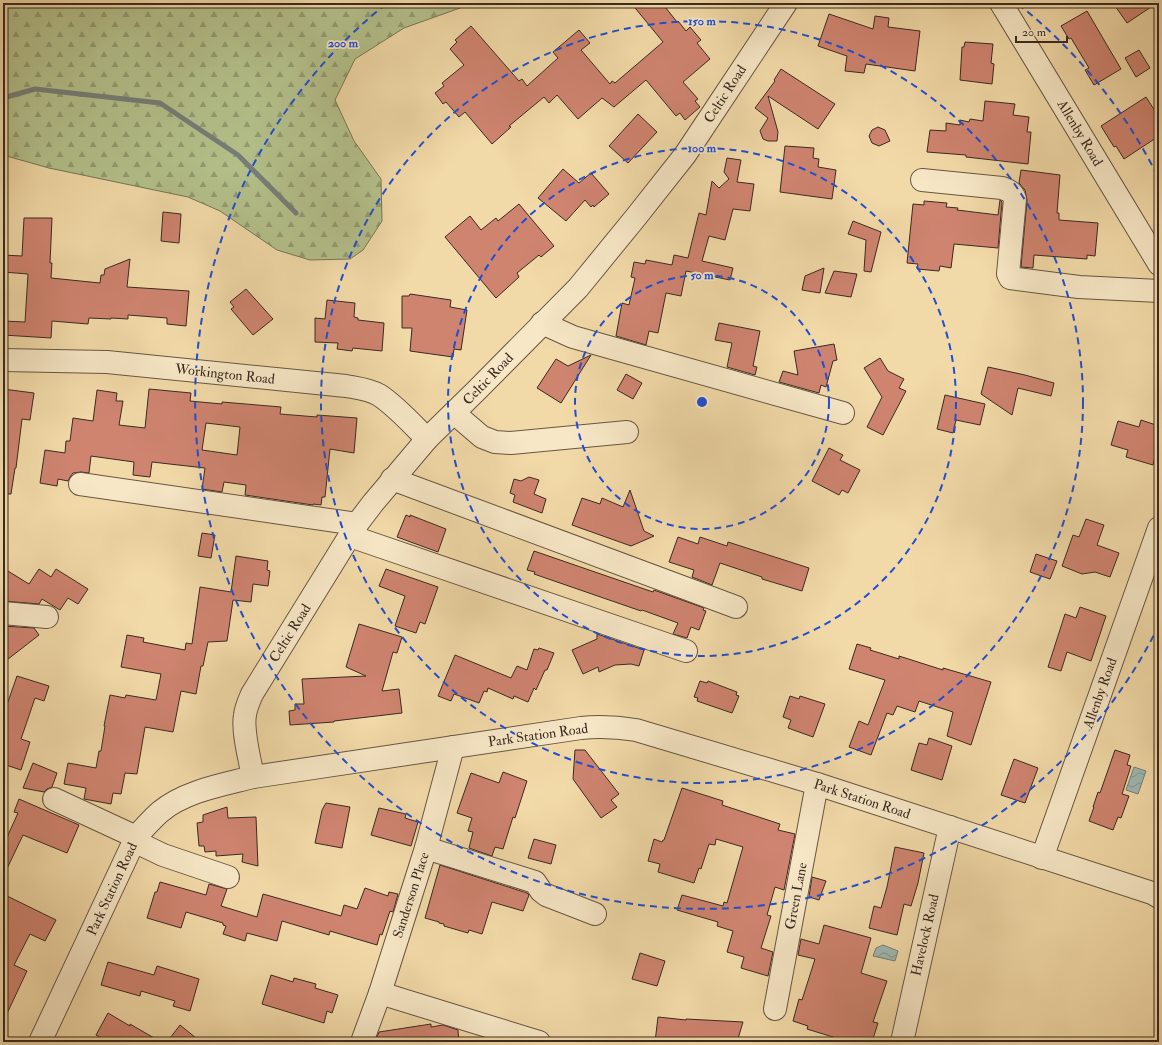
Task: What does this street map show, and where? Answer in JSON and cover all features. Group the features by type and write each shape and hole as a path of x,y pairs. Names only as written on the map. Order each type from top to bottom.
{"street":[{"name":"Celtic Road","path":"253,777 244,727 247,706 252,694 354,530 392,479 427,439 578,288 685,155 786,3"},
{"name":"Allenby Road","path":"1001,3 1159,264"},
{"path":"922,180 1002,188 1013,194 1015,198 1008,274 1010,278 1079,287 1159,292"},
{"path":"542,323 573,337 843,413"},
{"name":"Workington Road","path":"3,360 108,362 363,389 378,394 388,401 427,439"},
{"path":"454,413 482,437 494,442 511,443 627,432"},
{"path":"392,479 736,607"},
{"path":"80,484 354,530 686,651"},
{"name":"Allenby Road","path":"1042,858 1159,528"},
{"path":"3,613 47,617"},
{"name":"Park Station Road","path":"40,1042 135,839 160,812 172,804 203,791 253,777 581,728 603,726 636,730 817,784 1152,893 1159,897"},
{"name":"Sanderson Place","path":"362,1042 380,993 426,848 454,747"},
{"name":"Green Lane","path":"775,1009 817,784"},
{"path":"54,799 135,839 163,855 228,876"},
{"name":"Havelock Road","path":"902,1042 950,827"},
{"path":"426,848 536,882 541,891 546,895 595,914"},
{"path":"380,993 539,1042"}],"green space":[{"path":"3,3 474,3 404,28 355,59 335,100 354,141 381,179 382,221 363,250 350,259 310,260 277,250 220,211 188,197 49,168 3,155"}],"water":[{"path":"1134,767 1146,771 1138,794 1126,790"},
{"path":"883,945 898,951 895,961 873,956 876,948"}],"building":[{"path":"631,3 662,3 686,31 690,27 701,40 697,43 710,59 683,82 698,99 695,101 700,107 685,120 680,113 676,116 646,80 614,107 602,98 578,119 557,95 549,103 544,97 509,126 511,127 492,144 465,112 459,117 446,102 443,104 435,93 444,86 442,83 464,65 450,49 457,42 455,40 471,26 519,81 522,79 527,86 558,58 553,52 579,30 590,43 581,50 610,84 612,81 615,83 663,42"},
{"path":"1113,3 1157,3 1127,23"},
{"path":"1087,11 1121,69 1094,85 1085,70 1089,68 1071,38 1069,39 1061,26"},
{"path":"829,14 873,29 875,16 889,18 888,27 920,31 915,71 866,64 864,73 845,71 847,56 818,46"},
{"path":"965,42 993,44 991,63 994,64 992,84 960,80 962,47 964,47"},
{"path":"1139,50 1150,68 1136,77 1125,58"},
{"path":"781,69 835,104 818,129 768,96 778,132 777,141 768,141 763,139 760,131 768,118 755,108 775,81 774,80"},
{"path":"1146,97 1159,117 1159,136 1124,159 1116,146 1114,147 1101,126"},
{"path":"985,101 1015,104 1013,115 1029,117 1027,132 1031,132 1028,164 966,157 966,155 927,152 930,130 946,131 946,123 960,125 960,120 969,122 970,119 983,121"},
{"path":"638,114 657,132 628,163 609,146"},
{"path":"878,127 885,130 890,141 879,146 872,143 869,136 872,130"},
{"path":"785,146 814,148 813,158 819,159 818,167 836,170 832,199 780,192"},
{"path":"727,158 741,160 737,182 754,184 750,211 733,209 725,240 709,236 702,261 733,268 730,280 686,271 681,296 666,293 658,333 649,331 646,345 616,336 622,303 629,305 635,278 631,277 634,262 645,264 646,260 672,265 674,255 688,258 699,213 706,215 712,181 719,188 729,179 724,172"},
{"path":"563,169 579,183 591,173 609,194 594,207 593,205 591,207 585,200 566,221 538,198"},
{"path":"1021,170 1060,175 1057,213 1059,213 1059,220 1098,223 1095,256 1087,255 1087,259 1034,255 1033,268 1021,267 1027,200 1025,190 1019,183"},
{"path":"1000,200 1002,202 998,248 954,244 951,268 940,266 939,271 917,269 918,264 907,263 913,204 924,205 924,201 947,203 946,207 958,208 957,210 998,215"},
{"path":"519,204 554,246 541,257 539,255 517,273 519,277 496,298 445,237 470,216 481,230 496,218 498,221"},
{"path":"163,212 181,214 179,243 161,241"},
{"path":"24,218 52,218 50,263 52,263 51,278 100,283 101,275 104,275 105,269 130,259 127,287 189,291 186,326 167,324 167,318 128,315 128,319 89,318 88,324 52,321 51,338 3,335 3,321 25,322 28,274 3,272 3,255 22,256"},
{"path":"853,221 881,232 871,272 864,271 866,240 848,234"},
{"path":"824,268 820,293 802,290 805,276"},
{"path":"834,271 857,274 851,297 825,293"},
{"path":"246,289 273,319 253,335 231,309 234,307 230,302"},
{"path":"410,294 451,300 450,307 467,310 461,350 454,349 453,357 410,351 412,328 402,328 402,296 409,296"},
{"path":"327,300 355,303 354,317 358,318 358,320 384,323 382,351 353,348 352,351 337,349 338,343 315,342 315,318 325,319"},
{"path":"719,323 760,331 753,366 757,367 755,375 727,367 732,343 715,340"},
{"path":"834,344 837,360 833,361 826,387 821,385 819,393 779,382 783,371 798,375 794,351"},
{"path":"591,355 561,403 537,388 556,359 568,366"},
{"path":"880,358 888,371 904,379 899,388 906,391 883,435 867,427 882,397 864,368"},
{"path":"988,367 1054,383 1051,396 1018,388 1012,415 981,394"},
{"path":"626,374 642,383 633,399 617,390"},
{"path":"3,389 34,393 30,420 22,419 11,494 3,494"},
{"path":"149,389 191,393 190,401 281,407 280,414 357,418 354,453 330,449 325,497 322,497 321,505 245,495 246,485 224,482 222,492 202,489 205,468 152,462 150,477 133,475 134,462 91,456 89,473 73,473 68,481 58,479 57,486 40,483 45,450 65,453 66,441 70,441 73,418 93,421 97,390 117,393 116,401 123,401 119,425 145,428","holes":["206,423 240,427 237,455 202,450"]},
{"path":"945,395 985,404 980,425 956,420 953,433 937,429"},
{"path":"1141,420 1159,426 1159,452 1156,451 1153,465 1126,457 1128,450 1111,445 1118,421 1139,427"},
{"path":"829,448 843,455 840,460 860,470 848,493 842,490 839,495 812,481"},
{"path":"529,477 539,480 534,494 546,499 542,513 513,502 515,495 510,493 514,479 521,481"},
{"path":"630,490 644,531 654,536 631,546 572,525 582,498 600,504 602,498 623,507"},
{"path":"406,515 410,517 410,515 446,529 438,552 397,537"},
{"path":"1086,519 1104,525 1097,545 1119,553 1110,577 1095,572 1082,574 1062,566 1073,535 1079,537"},
{"path":"202,533 215,535 211,558 198,556"},
{"path":"678,537 698,544 700,537 727,546 728,542 809,568 802,591 762,579 762,577 720,563 712,585 692,577 694,570 669,562"},
{"path":"534,551 704,608 703,610 706,611 699,630 691,627 687,638 673,634 678,623 534,574 535,572 527,570"},
{"path":"1036,554 1057,561 1050,579 1030,572"},
{"path":"236,556 268,561 267,570 270,571 268,586 253,584 251,602 233,600 227,641 208,642 203,666 201,666 196,694 181,691 173,732 145,727 137,774 125,773 121,794 113,793 111,804 84,799 86,788 64,784 68,763 96,768 99,751 101,751 110,695 125,698 126,695 156,700 161,674 121,667 127,635 144,638 143,642 185,650 186,643 192,644 200,587 231,592"},
{"path":"3,568 29,584 39,569 51,577 56,569 88,589 78,604 68,598 60,610 42,599 39,604 3,601"},
{"path":"386,569 438,587 425,624 420,622 416,633 395,626 405,596 379,586"},
{"path":"1080,607 1106,616 1091,661 1067,652 1061,671 1048,667 1065,614 1076,618"},
{"path":"359,624 402,637 397,653 393,652 382,691 399,689 402,713 334,722 290,725 289,711 295,710 295,704 304,704 302,679 366,676 346,667"},
{"path":"3,626 34,628 39,635 3,663"},
{"path":"597,634 644,650 639,666 631,664 615,665 599,672 598,667 583,674 572,650 597,639"},
{"path":"857,644 871,648 870,650 899,659 899,656 943,670 943,668 991,682 971,745 947,736 953,712 919,701 915,712 897,706 893,715 887,713 871,755 849,747 859,721 868,725 885,680 849,669"},
{"path":"539,648 554,653 547,670 545,670 536,690 534,688 528,702 514,696 513,699 488,688 487,692 484,691 479,703 454,694 451,701 438,696 455,655 511,678 517,666 527,670 534,649 538,650"},
{"path":"17,676 49,686 44,701 35,698 21,739 30,742 21,770 3,764 3,716"},
{"path":"700,681 707,683 708,681 737,692 736,695 739,696 732,713 697,701 698,698 694,697"},
{"path":"790,696 799,699 800,696 825,704 813,737 788,728 791,720 783,717"},
{"path":"929,738 952,746 942,780 911,770 919,743 927,745"},
{"path":"575,750 585,750 619,794 611,800 617,807 601,818 573,779"},
{"path":"1115,750 1130,755 1127,765 1131,766 1122,794 1129,796 1121,818 1118,817 1113,830 1089,821 1098,792 1100,793"},
{"path":"1014,759 1038,768 1025,803 1001,795"},
{"path":"33,763 57,773 52,787 44,792 23,788"},
{"path":"503,772 527,781 515,818 513,817 503,849 495,847 492,856 469,848 473,832 468,831 472,818 457,813 471,773 499,783"},
{"path":"682,788 723,801 722,805 780,824 778,830 795,834 784,890 775,887 767,915 771,916 761,948 773,952 768,976 741,968 744,957 727,952 733,931 717,926 718,922 677,910 682,895 723,906 724,902 727,903 743,847 716,839 715,845 709,844 701,869 699,868 694,883 658,872 660,864 648,861 654,839 662,842 664,840"},
{"path":"19,799 79,825 67,853 23,835 3,877 3,846 18,813 14,812"},
{"path":"326,803 350,807 342,848 315,843 322,810"},
{"path":"227,807 228,818 256,817 258,866 242,862 243,854 216,856 216,851 205,852 204,846 199,846 197,823 203,822 203,815"},
{"path":"379,808 406,814 405,818 418,822 411,846 371,835"},
{"path":"534,839 556,845 551,864 528,858"},
{"path":"895,847 924,853 918,883 911,906 904,904 897,935 869,928 874,906 881,908"},
{"path":"440,865 527,893 529,895 523,911 492,902 482,934 469,930 468,933 444,926 444,924 425,918"},
{"path":"812,877 826,881 819,900 809,897"},
{"path":"160,882 206,895 209,884 227,889 221,906 257,917 263,894 341,916 344,905 357,909 365,888 388,896 389,892 398,894 393,912 390,911 377,945 330,931 329,935 282,921 277,941 247,933 245,941 223,934 226,926 223,925 223,923 186,912 181,928 147,918 155,892 157,892"},
{"path":"3,894 56,920 45,941 30,934 14,965 27,971 3,1022"},
{"path":"824,925 871,938 861,973 887,981 873,1022 878,1023 872,1042 849,1042 807,1029 808,1026 793,1021 799,999 802,1000 815,959 798,955 801,939 819,944"},
{"path":"640,953 665,961 657,986 632,979"},
{"path":"108,962 154,975 157,966 199,979 190,1011 173,1006 175,1001 141,991 140,996 101,985"},
{"path":"271,975 293,982 294,978 316,984 315,988 338,995 332,1013 327,1011 324,1023 262,1004"},
{"path":"108,1013 161,1042 109,1042 96,1035"},
{"path":"658,1017 686,1020 743,1022 737,1042 655,1042"},
{"path":"431,1024 431,1027 443,1025 458,1030 459,1042 375,1042 379,1032"},
{"path":"180,1025 201,1042 167,1042"}],"waterway":[{"path":"3,98 35,89 160,103 238,155 296,213"}]}
